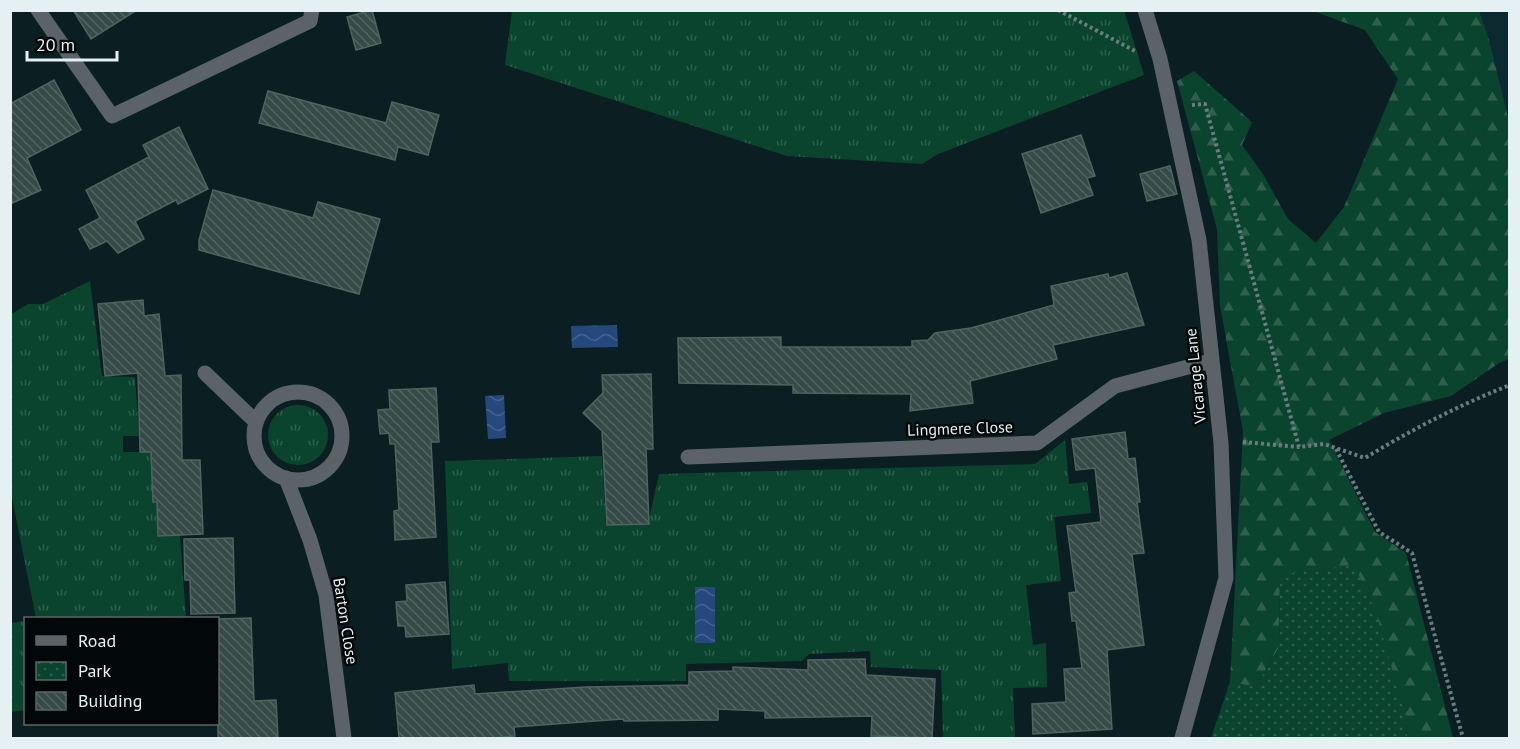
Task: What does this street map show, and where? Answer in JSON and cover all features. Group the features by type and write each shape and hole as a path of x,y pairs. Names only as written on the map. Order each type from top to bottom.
{"street":[{"path":"38,10 112,116 310,21 312,10"},
{"name":"Vicarage Lane","path":"1145,10 1160,59 1199,240 1221,443 1226,578 1182,738"},
{"name":"Lingmere Close","path":"688,457 1036,443 1115,386 1211,361"},
{"path":"205,373 256,422"},
{"path":"289,392 304,392 319,396 331,406 339,419 343,434 335,461 313,478 299,480 286,478 273,472 263,463 256,451 254,437 256,422 263,408 275,398 289,392"},
{"name":"Barton Close","path":"286,478 310,540 326,595 344,738"}],"path":[{"path":"1058,10 1141,53"},
{"path":"1189,105 1205,104 1299,447"},
{"path":"1221,443 1255,442 1299,447 1324,444 1365,458 1425,423 1509,385"},
{"path":"1336,449 1379,532 1412,553 1463,738"}],"shaded area":[{"path":"1474,11 1509,11 1509,117"}],"green space":[{"path":"1124,10 1144,75 938,154 922,164 787,156 505,65 512,11"},
{"path":"1313,11 1479,11 1489,40 1509,121 1509,359 1499,363 1451,396 1384,413 1329,440 1375,532 1406,553 1453,738 1407,738 1406,718 1280,575 1279,647 1256,687 1230,682 1243,431 1220,306 1217,229 1177,81 1194,71 1252,122 1242,145 1263,174 1288,219 1316,243 1344,207 1398,79 1365,30"},
{"path":"90,281 102,376 135,377 139,436 123,436 123,452 155,452 158,536 180,535 186,617 36,617 11,493 10,315 28,304 43,304"},
{"path":"298,405 315,410 323,418 328,435 323,452 315,460 298,465 281,460 273,452 268,435 273,418 281,410"},
{"path":"1065,440 1069,484 1087,482 1091,513 1054,517 1061,581 1026,585 1033,645 1046,643 1047,687 1013,688 1015,738 943,738 941,670 871,667 870,651 809,654 802,661 686,664 686,681 509,681 508,663 452,669 445,461 602,456 606,525 648,524 659,474 1035,464"},
{"path":"1354,565 1376,613 1406,718 1407,738 1211,738 1230,682 1256,687 1279,647 1280,575"},
{"path":"24,621 24,710 11,712 11,623"}],"water":[{"path":"617,325 618,347 572,348 571,326"},
{"path":"504,395 506,438 488,439 485,396"},
{"path":"695,587 715,587 715,643 695,643"}],"building":[{"path":"73,10 137,10 91,39"},
{"path":"372,10 381,43 356,50 347,17"},
{"path":"54,80 81,130 27,158 41,190 10,204 10,104"},
{"path":"268,91 386,123 392,102 439,115 428,155 398,147 395,160 259,123"},
{"path":"179,127 208,189 178,204 176,200 135,221 144,239 118,253 107,241 90,249 79,229 100,218 86,190 149,157 143,145"},
{"path":"1081,135 1095,176 1087,178 1093,195 1041,213 1022,154"},
{"path":"1170,166 1177,194 1147,201 1140,174"},
{"path":"213,190 313,218 318,202 380,219 359,294 199,250 199,240"},
{"path":"1127,273 1144,325 1053,345 1057,359 970,381 973,403 910,411 911,394 793,393 793,385 679,383 678,338 781,337 781,347 912,347 912,341 928,340 935,333 971,328 1054,305 1051,286 1108,274 1109,278"},
{"path":"143,300 144,316 159,314 165,376 181,375 182,460 200,460 203,534 158,536 157,502 153,502 151,452 140,452 138,373 105,376 98,304"},
{"path":"651,374 653,449 646,449 649,524 607,525 602,431 583,413 603,393 602,375"},
{"path":"436,388 439,442 431,442 436,537 395,540 394,511 399,510 395,444 390,444 389,433 380,434 378,410 390,409 389,390"},
{"path":"1125,432 1128,459 1135,458 1140,502 1137,502 1144,553 1132,554 1144,645 1107,650 1112,729 1033,734 1032,704 1066,702 1064,669 1082,668 1076,621 1072,621 1069,593 1076,592 1067,526 1101,522 1095,468 1076,470 1072,439"},
{"path":"233,538 235,613 191,614 190,580 185,580 184,539"},
{"path":"445,582 449,634 406,637 405,626 398,626 396,602 407,601 406,585"},
{"path":"251,618 254,701 276,700 278,738 218,738 219,619"},
{"path":"865,659 866,675 935,679 932,738 871,736 872,716 765,718 765,711 718,709 718,720 624,721 623,719 514,727 515,736 492,738 399,738 395,693 474,685 475,694 586,687 689,685 689,672 733,671 733,667 808,670 808,660"}]}
